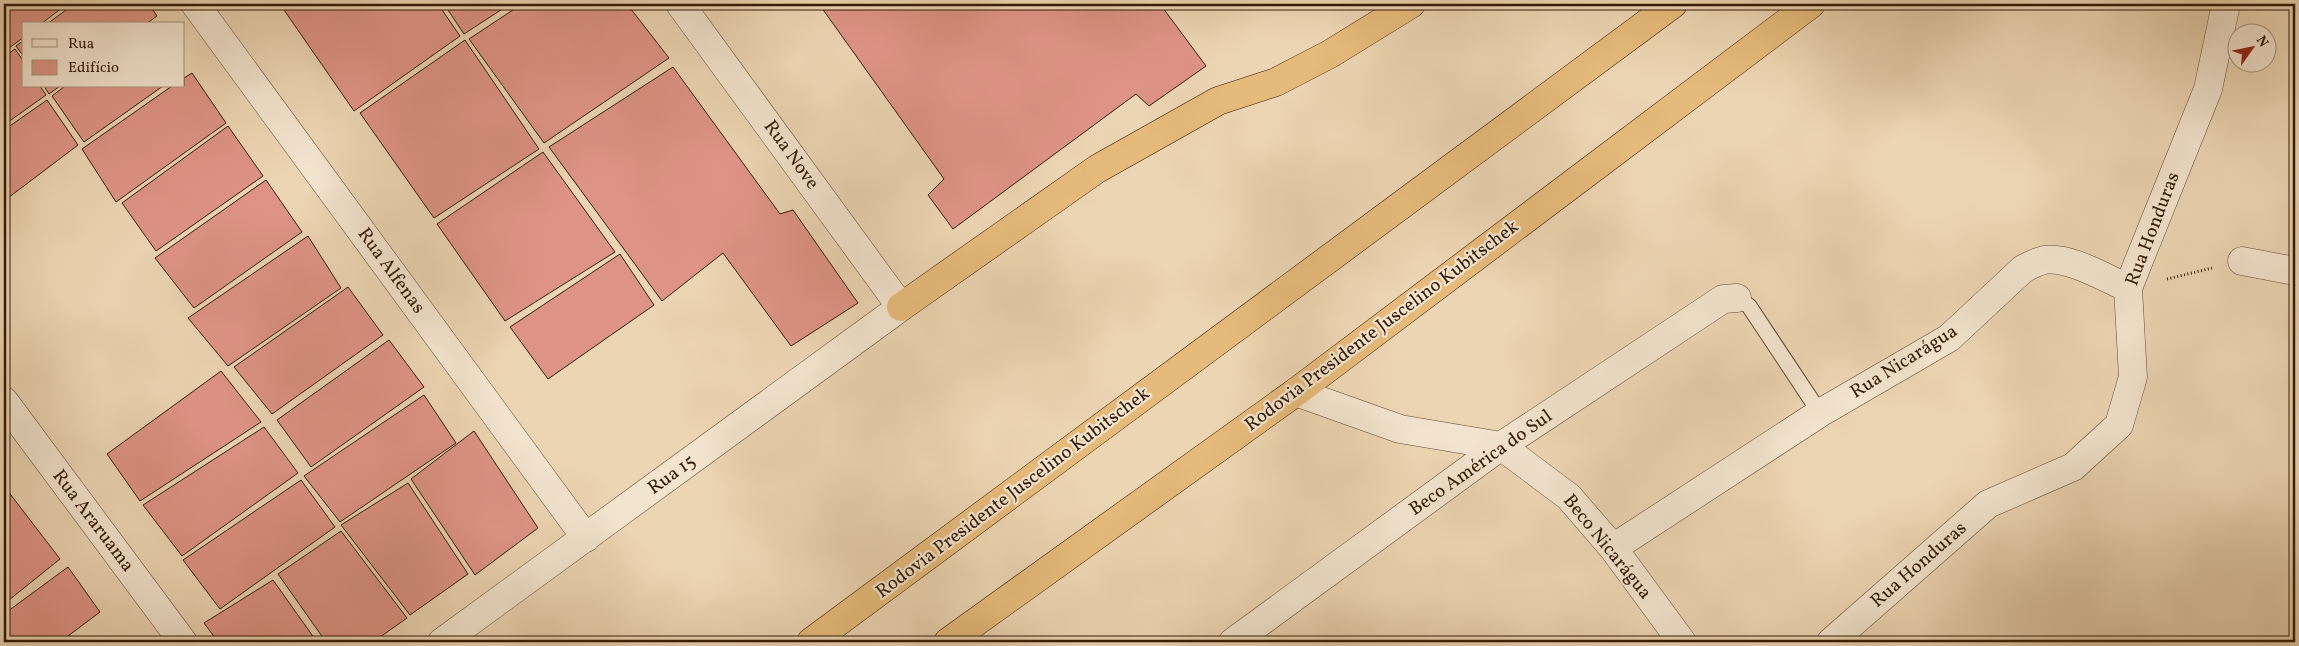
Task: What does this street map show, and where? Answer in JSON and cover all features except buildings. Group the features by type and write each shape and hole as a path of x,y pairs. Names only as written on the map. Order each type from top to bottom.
{"highway":[{"path":"902,307 1097,169 1218,101 1276,82 1330,54 1411,4"},
{"name":"Rodovia Presidente Juscelino Kubitschek","path":"810,642 1673,4"},
{"name":"Rodovia Presidente Juscelino Kubitschek","path":"948,642 1296,392 1811,4"}],"street":[{"name":"Rua Alfenas","path":"195,4 586,538"},
{"name":"Rua Nove","path":"680,4 902,307"},
{"name":"Rua Honduras","path":"1831,642 1988,504 2073,467 2119,425 2133,377 2128,288 2208,89 2226,4"},
{"name":"Rua Nicarágua","path":"1612,548 1820,413 1949,338 2023,270 2034,263 2044,260 2063,260 2128,288"},
{"path":"2242,261 2295,271"},
{"name":"Beco América do Sul","path":"1233,642 1501,446 1723,299 1737,298"},
{"name":"Rua 15","path":"442,642 902,307"},
{"name":"Beco Nicarágua","path":"1296,392 1400,429 1501,446 1568,497 1612,548 1682,642"},
{"name":"Rua Araruama","path":"4,401 183,642"}],"lane":[{"path":"1737,298 1750,306 1820,413"}],"path":[{"path":"2128,288 2242,261"}]}
